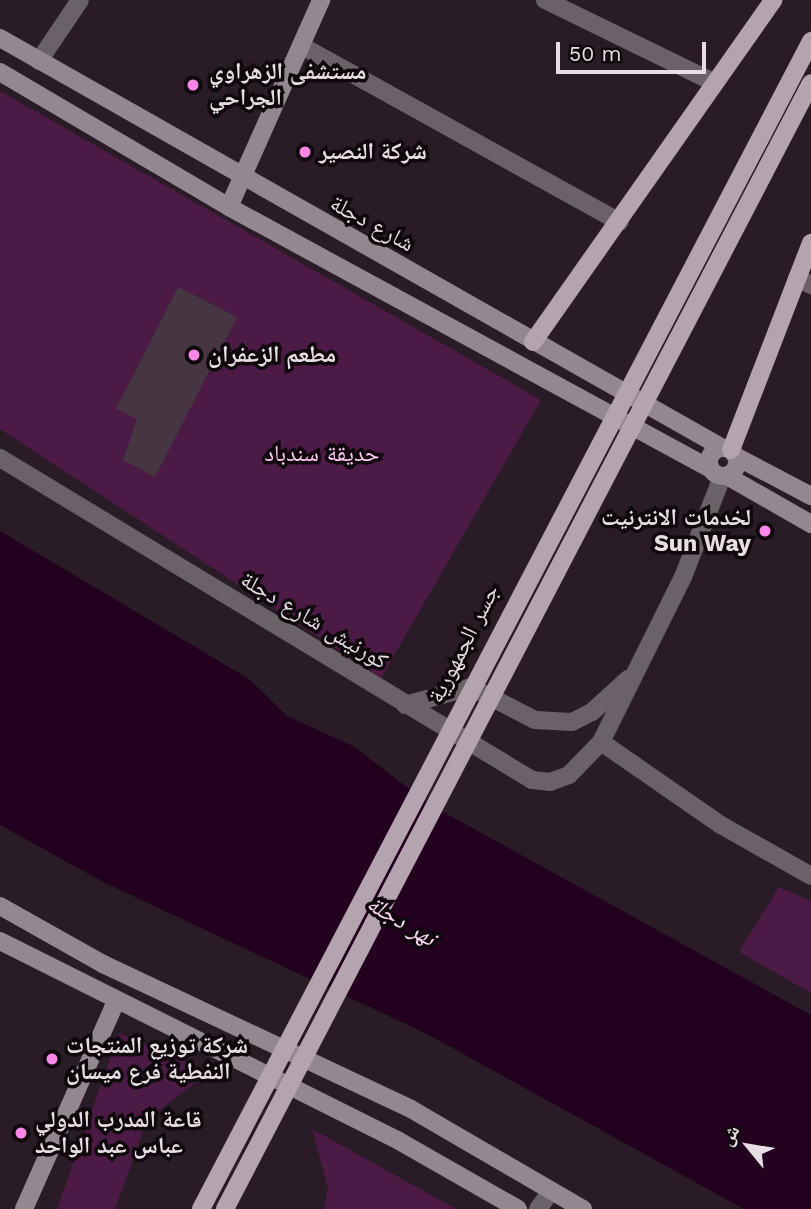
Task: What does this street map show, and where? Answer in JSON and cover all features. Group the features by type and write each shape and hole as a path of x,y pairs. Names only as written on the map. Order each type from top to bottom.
{"main road":[{"path":"229,207 239,178 321,0"},
{"path":"533,342 620,222 773,0"},
{"name":"شارع دجلة","path":"0,38 239,178 811,496"},
{"name":"جسر الجمهورية","path":"201,1209 574,485 811,41"},
{"path":"0,72 229,207 811,524"},
{"path":"225,1209 811,83"},
{"path":"720,474 804,282 811,243"},
{"path":"720,474 711,454 730,452"},
{"path":"0,906 103,964 411,1109 583,1209"},
{"path":"0,941 399,1141 518,1209"},
{"path":"24,1209 116,1001"}],"street":[{"path":"39,61 80,0"},
{"path":"545,0 715,83"},
{"path":"302,46 620,222"},
{"name":"كورنيش شارع دجلة","path":"0,458 532,780 569,775 601,742 635,671 720,474"},
{"path":"405,705 471,687 534,720 572,722 592,712 635,671"},
{"path":"601,742 811,876"},
{"path":"538,1209 551,1191"}],"green space":[{"name":"حديقة سندباد","path":"0,91 541,400 381,678 0,429"},
{"path":"779,887 811,901 811,993 739,952"},
{"path":"119,1033 209,1072 147,1120 115,1209 57,1209"},
{"path":"312,1129 456,1209 324,1209 328,1188"}],"water":[{"name":"نهر دجلة","path":"0,531 249,679 287,716 353,746 429,804 811,1015 811,1209 744,1209 427,1034 105,883 0,825"}],"building":[{"path":"178,287 237,317 155,477 123,460 137,419 116,409"}],"place":[{"name":"مستشفى الزهراوي الجراحي","path":"193,85"},
{"name":"شركة النصير","path":"305,152"},
{"name":"مطعم الزعفران","path":"194,355"},
{"name":"لخدمات الانترنيت Sun Way","path":"765,531"},
{"name":"شركة توزيع المنتجات النفطية فرع ميسان","path":"52,1059"},
{"name":"قاعة المدرب الدولي عباس عبد الواحد","path":"21,1133"}]}
